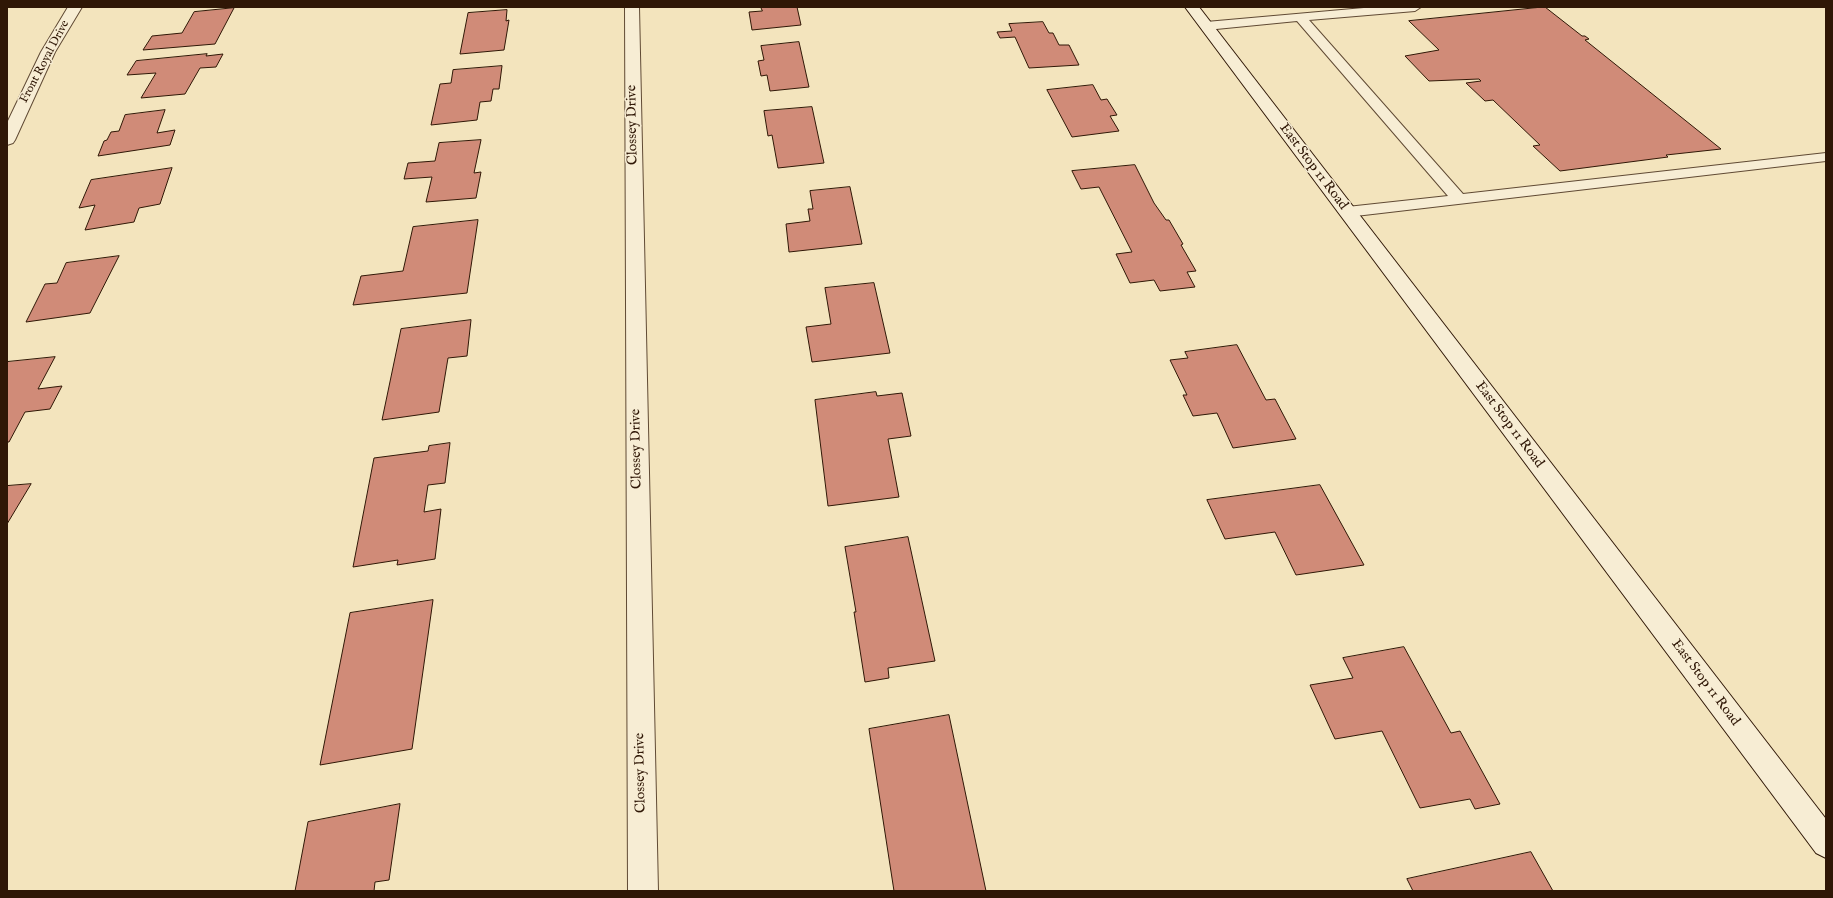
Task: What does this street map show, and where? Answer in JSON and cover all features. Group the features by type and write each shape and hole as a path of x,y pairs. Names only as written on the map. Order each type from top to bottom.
{"street":[{"name":"Front Royal Drive","path":"7,140 48,52 75,7"},
{"name":"Clossey Drive","path":"632,7 643,891"},
{"name":"East Stop 11 Road","path":"1192,7 1826,843"}],"lane":[{"path":"1206,26 1415,7"},
{"path":"1300,18 1459,199"},
{"path":"1347,212 1826,156"}],"building":[{"path":"761,7 797,7 801,25 752,30 749,12 762,11"},
{"path":"1545,7 1582,36 1589,39 1585,40 1721,149 1666,155 1668,157 1560,171 1533,146 1540,145 1493,100 1485,101 1466,83 1481,81 1479,79 1429,81 1405,56 1439,50 1409,21"},
{"path":"234,8 215,44 143,50 152,36 182,33 194,12"},
{"path":"507,10 506,21 509,20 504,50 460,54 468,13"},
{"path":"1043,22 1049,33 1053,33 1059,45 1069,45 1079,65 1029,68 1015,37 1000,38 997,32 1012,31 1009,24"},
{"path":"799,42 809,87 770,91 767,75 761,76 758,61 764,60 761,46"},
{"path":"207,54 206,56 223,54 216,67 200,68 185,94 141,98 156,73 127,75 136,61"},
{"path":"502,66 499,89 493,89 491,101 480,102 477,120 431,125 440,84 451,83 453,70"},
{"path":"1093,85 1101,100 1107,99 1117,115 1110,116 1119,131 1072,137 1047,90"},
{"path":"812,107 824,163 778,168 772,135 768,136 764,111"},
{"path":"165,110 157,133 175,130 170,145 98,156 104,141 107,140 111,132 119,131 125,115"},
{"path":"481,140 474,173 481,172 476,198 426,202 432,177 404,179 408,163 435,161 439,143"},
{"path":"1135,165 1154,203 1166,220 1169,220 1183,244 1181,245 1196,271 1187,272 1195,287 1160,291 1154,280 1130,283 1116,254 1132,252 1099,187 1081,189 1072,171"},
{"path":"172,168 160,204 139,208 134,222 85,230 95,205 79,208 91,180"},
{"path":"850,187 862,244 789,252 786,224 810,221 808,209 813,209 810,191"},
{"path":"478,220 467,293 353,305 361,276 403,271 413,227"},
{"path":"119,256 90,313 26,322 45,284 57,283 66,263"},
{"path":"874,283 890,353 812,362 806,327 831,324 825,288"},
{"path":"471,320 467,356 448,358 439,412 382,420 401,329"},
{"path":"1237,345 1266,400 1275,399 1296,439 1233,448 1217,413 1193,416 1183,395 1187,395 1170,360 1188,358 1185,352"},
{"path":"55,357 38,389 62,386 50,409 25,412 9,442 7,442 7,362"},
{"path":"876,392 877,396 902,393 911,436 888,439 899,497 828,506 815,400"},
{"path":"450,443 445,483 428,485 424,512 441,509 435,559 397,565 398,560 353,567 374,458 428,451 429,446"},
{"path":"31,484 7,524 7,486"},
{"path":"1320,485 1364,565 1296,575 1275,532 1225,539 1207,500"},
{"path":"908,537 935,661 888,668 889,678 865,682 854,612 856,612 845,547"},
{"path":"433,600 412,749 320,765 350,613"},
{"path":"1404,647 1451,733 1460,731 1500,804 1475,809 1470,799 1420,808 1382,731 1335,739 1310,685 1353,678 1343,658"},
{"path":"949,715 986,891 894,891 869,729"},
{"path":"400,804 389,880 375,882 374,891 295,891 308,822"},
{"path":"1531,852 1553,891 1413,891 1407,879"}]}
